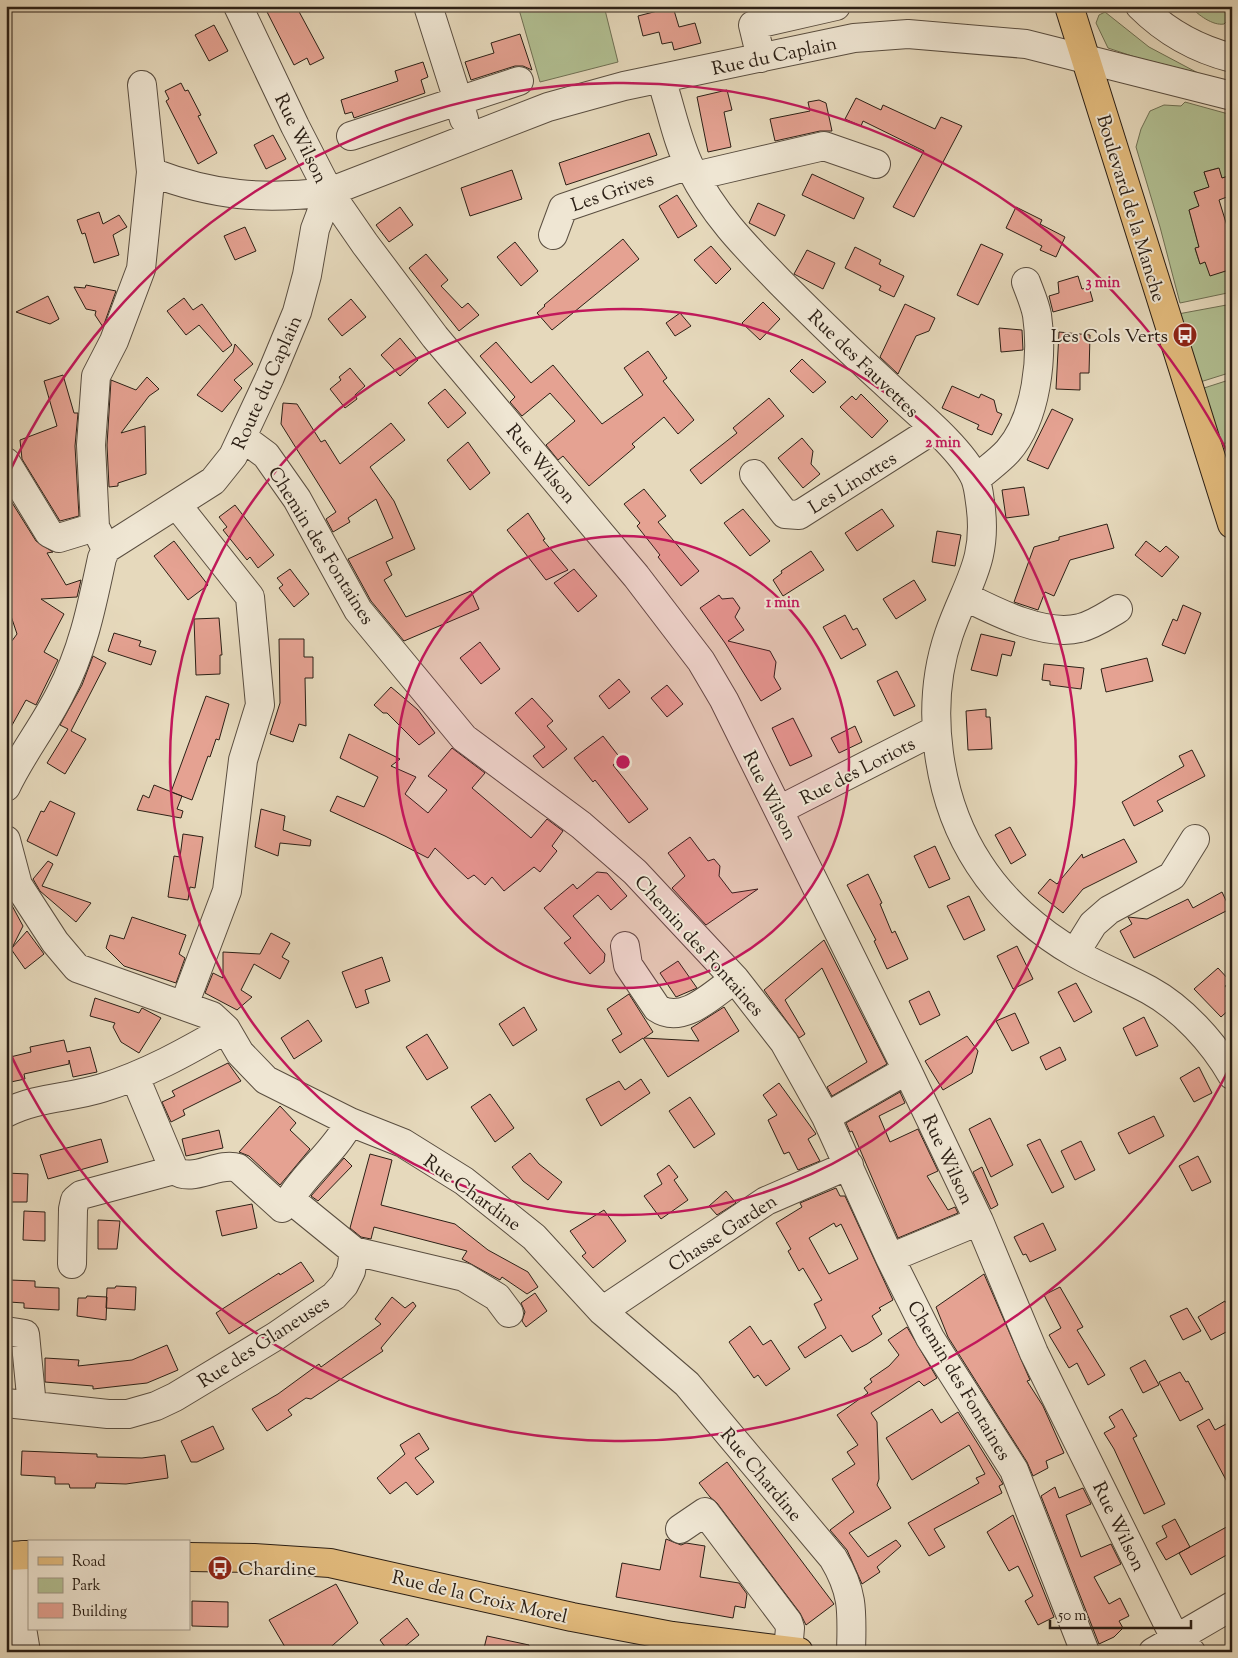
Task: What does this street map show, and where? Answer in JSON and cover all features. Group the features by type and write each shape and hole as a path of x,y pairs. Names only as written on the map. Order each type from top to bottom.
{"main road":[{"name":"Boulevard de la Manche","path":"1069,6 1232,524"},
{"name":"Rue de la Croix Morel","path":"190,1557 254,1558 330,1563 636,1629 781,1651"}],"street":[{"name":"Rue Wilson","path":"238,6 328,192 435,337 636,576 701,662 724,700 907,1070 979,1221 1034,1353 1183,1645"},
{"path":"428,6 470,138"},
{"path":"1140,6 1168,30 1190,43 1232,58"},
{"path":"761,58 751,15 835,7 839,42"},
{"name":"Rue du Caplain","path":"151,172 208,191 253,196 293,196 328,192 548,107 624,86 839,42 908,34 1026,44 1232,96"},
{"name":"Rue des Fauvettes","path":"661,79 692,171 732,234 815,317 953,448 976,479"},
{"path":"351,136 519,81"},
{"path":"6,787 15,768 16,750 61,694 80,652 101,538 91,445 96,376 114,341 141,269 151,172 142,85"},
{"path":"692,171 824,146 876,164"},
{"name":"Les Grives","path":"554,235 563,208 692,171"},
{"name":"Route du Caplain","path":"6,462 49,533 59,538 101,538 178,505 213,481 233,456 243,438 297,312 307,275 315,229 328,192"},
{"path":"1026,282 1036,313 1040,348 1031,403 1022,427 1008,451 976,479 982,533 980,559 966,598 949,634 939,675 936,730 938,756 960,828 979,864 999,891 1047,935 1075,953 1151,991 1185,1018 1229,1065"},
{"name":"Les Linottes","path":"754,474 785,514 798,515 934,429"},
{"name":"Chemin des Fontaines","path":"243,438 266,455 297,499 358,610 464,738 581,825 635,872 735,979 784,1042 826,1117 890,1258 930,1338 1014,1470 1084,1652"},
{"path":"178,505 250,597 260,705 242,760 227,891 184,1005"},
{"path":"966,598 1003,615 1052,629 1070,630 1082,628 1118,609"},
{"name":"Rue des Loriots","path":"779,810 936,730"},
{"path":"1075,953 1093,924 1109,910 1172,876 1195,839"},
{"name":"Rue Chardine","path":"6,840 18,885 55,942 77,968 212,1016 226,1029 240,1054 266,1080 350,1122 403,1143 481,1193 534,1237 602,1311 687,1384 834,1558 850,1592 851,1652"},
{"path":"625,946 628,965 657,1008 663,1012 685,1013 735,979"},
{"path":"6,1113 24,1105 100,1089 136,1077 167,1063 226,1029"},
{"path":"826,1117 907,1070"},
{"path":"136,1077 174,1170 180,1175 189,1175 231,1166 238,1168 282,1208 335,1146 350,1122"},
{"name":"Chasse Garden","path":"602,1311 766,1201 849,1165"},
{"path":"72,1264 73,1209 75,1200 81,1195 174,1170"},
{"path":"290,1199 354,1251 464,1277 497,1297 509,1313"},
{"path":"890,1258 979,1221"},
{"name":"Rue des Glaneuses","path":"19,1405 108,1414 128,1414 175,1398 276,1336 334,1296 344,1285 351,1271 354,1251"},
{"path":"6,1331 25,1334 19,1405"},
{"path":"680,1529 705,1512 788,1622 790,1628 781,1651"},
{"path":"20,1555 22,1628 26,1652"},
{"path":"1153,1652 1183,1645 1232,1606"}],"green space":[{"path":"518,6 604,6 618,62 540,82"},
{"path":"1190,6 1228,6 1228,20 1224,24 1211,22"},
{"path":"1105,12 1149,47 1198,73 1108,48 1096,23 1099,15"},
{"path":"1185,102 1232,115 1232,175 1222,178 1218,168 1204,172 1209,187 1194,192 1199,206 1189,210 1199,247 1195,249 1200,264 1205,262 1232,269 1232,292 1180,303 1136,147 1141,129 1150,111 1164,105 1181,106"},
{"path":"1232,304 1232,372 1197,383 1187,346 1193,344 1188,329 1182,330 1178,314"},
{"path":"1232,379 1232,441 1219,445 1201,389"}],"building":[{"path":"264,6 296,6 324,58 310,65 307,58 294,65"},
{"path":"673,7 679,27 695,23 701,43 674,50 672,42 662,44 659,32 643,36 638,16"},
{"path":"214,25 228,51 209,61 195,35"},
{"path":"520,34 532,70 523,66 515,66 471,80 465,62 494,53 491,43"},
{"path":"423,62 428,77 421,80 425,93 354,118 352,112 345,114 341,100 398,81 395,71"},
{"path":"181,83 185,91 188,90 201,115 198,116 217,153 198,164 166,101 169,99 165,91"},
{"path":"727,90 732,110 724,112 731,147 708,152 697,97"},
{"path":"856,98 881,110 883,105 935,129 941,117 962,126 914,217 893,207 924,151 863,121 861,126 845,119"},
{"path":"819,100 826,103 832,131 820,131 775,141 770,119 810,111 808,102"},
{"path":"649,133 657,155 566,185 559,163"},
{"path":"273,135 286,159 266,169 254,145"},
{"path":"1219,168 1222,178 1232,175 1232,195 1219,200 1232,242 1232,269 1210,276 1205,262 1200,264 1195,248 1199,247 1189,210 1199,206 1194,192 1209,187 1204,172"},
{"path":"512,170 522,199 470,216 461,188"},
{"path":"812,174 864,198 854,219 802,195"},
{"path":"677,195 697,226 678,238 659,206"},
{"path":"758,203 785,215 775,236 749,223"},
{"path":"400,207 413,225 389,242 376,225"},
{"path":"1016,207 1042,220 1040,224 1065,237 1056,257 1040,250 1042,246 1006,228"},
{"path":"99,212 103,224 119,215 127,227 113,235 119,255 94,263 85,233 82,234 77,220"},
{"path":"245,227 256,251 235,260 224,236"},
{"path":"623,239 639,259 552,330 537,313"},
{"path":"515,242 538,271 521,286 497,257"},
{"path":"981,244 1003,254 978,305 957,295"},
{"path":"711,246 731,269 716,284 694,260"},
{"path":"855,247 881,260 879,264 904,276 894,297 879,290 881,286 845,268"},
{"path":"807,250 835,263 823,289 794,274"},
{"path":"426,254 448,280 441,286 462,308 468,303 479,315 459,331 409,268"},
{"path":"1078,276 1082,289 1089,287 1093,301 1053,312 1049,296 1059,293 1058,282"},
{"path":"86,285 116,291 103,327 95,315 96,311 86,309 74,287 85,288"},
{"path":"48,296 59,319 50,324 16,312"},
{"path":"184,298 193,310 202,304 232,345 223,352 199,325 186,335 167,311"},
{"path":"351,299 366,317 342,336 328,319"},
{"path":"763,302 780,319 760,340 742,323"},
{"path":"905,304 935,318 929,331 916,336 898,374 880,357"},
{"path":"680,313 691,326 675,336 666,323"},
{"path":"999,328 1022,330 1023,350 1001,352"},
{"path":"1059,332 1090,335 1089,373 1080,373 1080,390 1056,389"},
{"path":"400,338 418,360 400,376 381,355"},
{"path":"496,342 531,383 553,365 602,424 643,395 624,368 648,351 667,378 663,381 694,420 678,434 664,417 632,444 635,447 589,486 563,456 558,460 546,445 575,421 550,393 522,416 510,402 515,397 480,356"},
{"path":"235,344 253,364 234,380 242,388 222,412 197,395 233,352"},
{"path":"802,359 826,382 813,393 790,371"},
{"path":"350,368 365,386 355,395 357,399 345,408 330,389 341,380 339,377"},
{"path":"63,375 74,413 78,413 75,446 79,516 60,521 22,459 20,440 57,426 44,381"},
{"path":"147,377 159,389 149,396 121,433 145,426 146,474 118,483 118,486 109,487 107,445 111,380 136,390"},
{"path":"952,386 979,398 981,394 994,400 997,412 1002,414 992,435 977,429 979,425 942,408"},
{"path":"445,389 466,413 448,428 428,403"},
{"path":"861,394 888,421 872,438 840,407 852,396 856,400"},
{"path":"769,398 784,416 701,484 690,470 737,433 733,428"},
{"path":"283,403 297,404 321,442 325,440 340,464 391,423 405,440 370,467 394,501 415,549 386,562 392,575 384,580 406,617 471,591 479,609 404,641 371,601 348,559 393,538 376,499 348,518 350,522 333,532 326,519 336,512 281,424"},
{"path":"1052,409 1073,419 1048,469 1027,460"},
{"path":"802,438 813,451 811,464 820,474 803,488 778,458"},
{"path":"468,442 490,473 470,490 447,460"},
{"path":"1024,487 1029,515 1006,518 1002,490"},
{"path":"644,489 666,516 658,522 699,571 681,586 658,557 660,555 637,526 640,523 624,504"},
{"path":"6,493 36,541 53,552 47,553 66,585 81,580 77,597 41,599 64,614 44,652 58,660 36,705 26,700 6,736 6,706 11,699 6,696 6,649 17,634 6,601"},
{"path":"235,505 274,555 258,568 250,557 247,560 223,530 227,527 219,517"},
{"path":"743,509 770,541 750,556 724,523"},
{"path":"882,509 894,526 857,551 845,533"},
{"path":"528,513 545,539 543,540 568,570 546,580 507,530"},
{"path":"1107,524 1114,548 1070,560 1054,596 1045,592 1038,610 1014,602 1034,547 1059,540 1059,537"},
{"path":"937,531 961,535 955,566 932,562"},
{"path":"174,541 208,585 188,600 154,556"},
{"path":"1146,541 1160,552 1166,546 1179,557 1162,577 1135,555"},
{"path":"811,551 824,570 783,596 773,580 782,573 781,571"},
{"path":"290,569 309,594 294,607 279,588 283,585 277,578"},
{"path":"574,569 597,596 578,612 554,583"},
{"path":"914,580 926,600 896,619 883,599"},
{"path":"719,595 722,599 733,598 740,608 735,617 744,630 728,641 770,651 776,662 774,677 781,689 761,701 725,643 700,608"},
{"path":"1183,605 1201,613 1185,654 1162,645 1173,619 1177,621"},
{"path":"845,615 853,630 857,628 866,645 841,659 823,627"},
{"path":"219,618 222,655 220,655 220,674 196,675 194,619"},
{"path":"114,633 141,641 139,646 156,651 151,665 108,651"},
{"path":"981,634 1015,642 1011,656 1002,654 997,676 971,670"},
{"path":"279,639 304,639 304,657 313,657 313,678 305,678 306,726 299,724 293,742 270,734 280,703"},
{"path":"480,642 500,669 481,684 460,658"},
{"path":"93,656 106,663 71,731 86,739 65,774 47,763 68,729 60,725 82,685"},
{"path":"1147,658 1153,681 1106,692 1101,669"},
{"path":"1044,664 1084,668 1081,689 1050,685 1050,681 1042,680"},
{"path":"897,671 915,706 894,716 877,681"},
{"path":"619,679 630,692 609,709 599,696"},
{"path":"667,685 683,704 667,717 651,698"},
{"path":"391,687 418,710 435,733 419,745 387,713 383,713 374,705"},
{"path":"206,696 229,704 219,740 216,739 210,757 208,756 192,800 171,792"},
{"path":"532,698 553,721 547,726 567,749 543,768 533,756 545,747 515,713"},
{"path":"986,709 986,717 990,717 992,749 968,750 966,711"},
{"path":"793,718 812,756 790,766 772,728"},
{"path":"855,726 862,742 839,753 831,738"},
{"path":"349,734 400,759 391,766 416,777 405,794 428,813 447,790 428,776 452,748 485,773 472,788 531,838 547,819 563,831 552,846 557,851 540,872 534,867 504,891 492,877 485,885 474,875 468,879 435,848 428,858 330,811 337,796 364,807 378,777 340,758"},
{"path":"603,736 621,759 613,765 648,809 629,823 595,780 593,782 574,758"},
{"path":"1192,750 1205,776 1157,801 1163,811 1134,826 1122,802 1184,766 1179,756"},
{"path":"154,785 182,796 177,809 183,811 181,818 137,810 143,795 149,798"},
{"path":"50,801 75,813 57,856 27,841 41,811 44,812"},
{"path":"261,809 285,816 283,830 311,840 310,846 280,843 278,856 255,847"},
{"path":"1010,827 1026,855 1011,864 995,835"},
{"path":"183,834 203,837 195,888 190,887 188,900 168,897 174,856 180,857"},
{"path":"690,837 708,861 714,859 720,866 719,876 732,893 758,889 706,925 672,888 685,876 668,853"},
{"path":"1124,839 1137,862 1083,889 1063,913 1038,893 1050,879 1057,884 1082,854 1083,858"},
{"path":"935,846 950,879 929,888 914,856"},
{"path":"48,861 53,864 42,886 91,903 76,922 40,891 33,879"},
{"path":"597,872 607,873 627,896 611,910 598,895 573,916 605,954 604,962 590,974 564,943 571,938 544,908 573,884 577,889"},
{"path":"868,874 882,903 880,904 892,933 895,931 908,959 887,969 874,941 876,940 847,885"},
{"path":"1222,892 1230,909 1134,958 1120,931 1132,924 1128,917 1147,919 1188,899 1193,908"},
{"path":"969,896 985,930 964,940 947,906"},
{"path":"9,900 23,926 6,960 6,903"},
{"path":"132,917 186,935 179,954 185,958 176,983 124,966 106,948 110,935 124,939"},
{"path":"27,931 44,954 25,969 11,949"},
{"path":"271,933 290,943 282,957 289,961 280,979 254,964 241,990 252,997 237,1010 205,993 213,973 223,978 223,952 260,954"},
{"path":"824,940 887,1064 832,1096 827,1087 867,1062 822,968 785,1000 805,1034 799,1038 764,990"},
{"path":"1017,946 1033,979 1013,989 997,956"},
{"path":"382,957 390,981 365,990 369,1003 356,1008 342,972"},
{"path":"678,961 697,988 676,997 660,973"},
{"path":"1218,968 1230,981 1225,986 1232,994 1232,1007 1221,1017 1194,989"},
{"path":"1076,983 1092,1012 1074,1022 1058,992"},
{"path":"929,991 940,1015 920,1025 909,1001"},
{"path":"629,994 653,1032 644,1038 699,1041 691,1028 724,1007 739,1031 668,1077 643,1038 620,1053 612,1040 622,1034 607,1009"},
{"path":"95,998 139,1013 142,1008 161,1018 139,1053 121,1042 113,1027 115,1023 90,1016"},
{"path":"524,1007 537,1030 513,1046 499,1024"},
{"path":"1015,1013 1029,1043 1012,1051 996,1021"},
{"path":"1144,1017 1158,1046 1136,1056 1123,1028"},
{"path":"308,1020 322,1041 294,1059 281,1038"},
{"path":"427,1034 448,1068 427,1080 406,1047"},
{"path":"967,1036 978,1051 972,1073 943,1090 925,1061"},
{"path":"64,1040 67,1052 90,1047 97,1072 73,1077 69,1060 69,1064 24,1074 25,1079 6,1083 6,1058 31,1052 30,1047"},
{"path":"1060,1047 1066,1060 1046,1070 1040,1057"},
{"path":"228,1063 241,1081 183,1110 185,1115 171,1122 162,1102 175,1096 172,1091"},
{"path":"1199,1067 1212,1093 1194,1102 1180,1078"},
{"path":"641,1079 650,1093 601,1126 586,1099 619,1081 625,1090"},
{"path":"779,1083 816,1134 808,1139 820,1161 798,1170 789,1152 784,1154 768,1120 777,1115 763,1095"},
{"path":"900,1092 905,1103 879,1116 890,1142 918,1129 938,1171 927,1176 948,1210 955,1207 958,1213 898,1238 852,1131 850,1132 846,1123"},
{"path":"490,1094 514,1128 495,1142 471,1107"},
{"path":"690,1097 715,1134 694,1148 669,1111"},
{"path":"280,1106 296,1123 290,1130 310,1149 280,1185 249,1156 239,1152"},
{"path":"1154,1116 1164,1136 1129,1154 1118,1133"},
{"path":"990,1118 1013,1165 991,1177 969,1129"},
{"path":"219,1130 223,1148 186,1156 182,1139"},
{"path":"101,1139 108,1162 48,1179 40,1155"},
{"path":"1040,1139 1064,1187 1052,1193 1027,1145"},
{"path":"1081,1141 1095,1170 1075,1180 1061,1151"},
{"path":"530,1153 539,1164 562,1182 548,1200 523,1181 512,1167"},
{"path":"370,1154 392,1160 381,1205 455,1224 488,1250 528,1272 538,1287 527,1294 502,1277 500,1280 462,1259 467,1251 374,1227 371,1239 361,1237 350,1228"},
{"path":"1198,1156 1211,1182 1192,1191 1179,1166"},
{"path":"344,1158 352,1166 318,1201 311,1196"},
{"path":"669,1165 678,1177 674,1180 688,1200 661,1219 644,1196 662,1184 657,1174"},
{"path":"982,1167 998,1205 991,1209 973,1172"},
{"path":"6,1173 28,1174 27,1202 6,1202"},
{"path":"836,1188 840,1196 845,1196 893,1300 879,1308 881,1310 872,1316 882,1334 852,1352 841,1335 805,1358 798,1347 826,1328 814,1304 822,1300 803,1268 799,1271 788,1251 791,1249 776,1223 802,1207 800,1203","holes":["834,1223 836,1227 841,1224 858,1259 829,1274 809,1238"]},
{"path":"726,1191 736,1203 717,1215 709,1206"},
{"path":"252,1204 257,1228 222,1236 216,1211"},
{"path":"604,1210 626,1241 593,1268 582,1256 586,1253 570,1231"},
{"path":"24,1211 45,1212 45,1241 23,1240"},
{"path":"98,1220 120,1221 117,1249 98,1249"},
{"path":"1043,1223 1056,1250 1030,1262 1026,1254 1023,1255 1014,1237"},
{"path":"301,1262 314,1281 229,1334 216,1313 279,1273 280,1275"},
{"path":"984,1274 1030,1380 1027,1381 1043,1406 1064,1453 1046,1461 1048,1468 1033,1476 1027,1462 948,1337 936,1307"},
{"path":"10,1280 35,1281 35,1287 59,1288 59,1310 24,1308 24,1303 9,1302"},
{"path":"116,1286 136,1287 135,1310 106,1308 107,1288 115,1288"},
{"path":"1060,1287 1083,1327 1077,1330 1105,1375 1088,1385 1077,1363 1069,1368 1049,1335 1061,1328 1044,1295"},
{"path":"535,1293 547,1311 526,1327 522,1321 525,1312 521,1303"},
{"path":"87,1296 107,1297 106,1320 77,1316 78,1298 86,1298"},
{"path":"392,1297 405,1308 413,1302 416,1306 381,1348 383,1351 311,1399 306,1398 288,1410 292,1415 267,1431 252,1409 278,1394 319,1364 321,1367 381,1324 375,1319"},
{"path":"1225,1301 1232,1313 1232,1323 1228,1331 1211,1340 1198,1317"},
{"path":"1187,1308 1201,1331 1183,1340 1170,1316"},
{"path":"750,1326 763,1345 771,1340 790,1369 766,1386 758,1375 754,1378 729,1342"},
{"path":"907,1327 937,1378 924,1386 919,1381 871,1413 877,1422 879,1479 877,1485 891,1508 849,1533 868,1557 896,1540 901,1546 877,1567 880,1572 862,1584 847,1550 830,1530 854,1512 832,1479 855,1464 847,1452 858,1445 837,1415 868,1393 864,1388 872,1382 870,1379 889,1366 899,1355 888,1340"},
{"path":"167,1345 178,1370 147,1383 93,1389 93,1386 45,1382 45,1358 79,1360 78,1366 132,1360"},
{"path":"1145,1360 1159,1385 1143,1393 1130,1368"},
{"path":"1180,1372 1186,1382 1188,1381 1203,1409 1180,1421 1159,1382"},
{"path":"932,1409 941,1423 958,1412 1003,1484 999,1486 1002,1493 934,1529 945,1547 929,1556 908,1523 979,1483 976,1478 985,1474 969,1445 912,1480 886,1438"},
{"path":"1122,1409 1137,1436 1133,1438 1165,1504 1144,1514 1114,1449 1104,1433 1115,1427 1109,1417"},
{"path":"1209,1419 1215,1430 1226,1424 1232,1436 1232,1491 1197,1426"},
{"path":"213,1426 224,1449 197,1462 191,1462 181,1441"},
{"path":"419,1433 429,1449 415,1458 434,1482 417,1495 406,1482 390,1494 377,1478 405,1454 400,1445"},
{"path":"22,1451 97,1454 97,1457 142,1458 165,1455 168,1478 126,1484 96,1483 95,1488 70,1488 69,1484 55,1484 55,1477 21,1475"},
{"path":"727,1462 834,1604 806,1625 800,1613 717,1503 699,1483"},
{"path":"1055,1487 1059,1498 1083,1488 1091,1504 1066,1515 1081,1557 1111,1544 1121,1564 1094,1577 1109,1604 1120,1598 1129,1616 1119,1621 1123,1628 1114,1637 1099,1644 1041,1496"},
{"path":"1013,1515 1054,1617 1038,1625 1025,1601 1033,1596 1018,1566 1009,1571 987,1532"},
{"path":"1175,1519 1190,1547 1166,1560 1156,1543 1167,1537 1162,1526"},
{"path":"1232,1524 1232,1552 1191,1575 1179,1553"},
{"path":"666,1539 681,1545 686,1543 705,1546 700,1577 739,1583 747,1594 745,1608 735,1606 733,1618 616,1597 622,1563 660,1570"},
{"path":"336,1584 358,1623 325,1652 288,1652 269,1620"},
{"path":"192,1601 228,1602 228,1627 192,1626"},
{"path":"407,1618 419,1635 398,1652 389,1652 380,1640"},
{"path":"487,1636 529,1645 529,1652 483,1652"}],"place":[{"name":"Les Cols Verts","path":"1185,335"},
{"name":"Chardine","path":"220,1568"}]}
